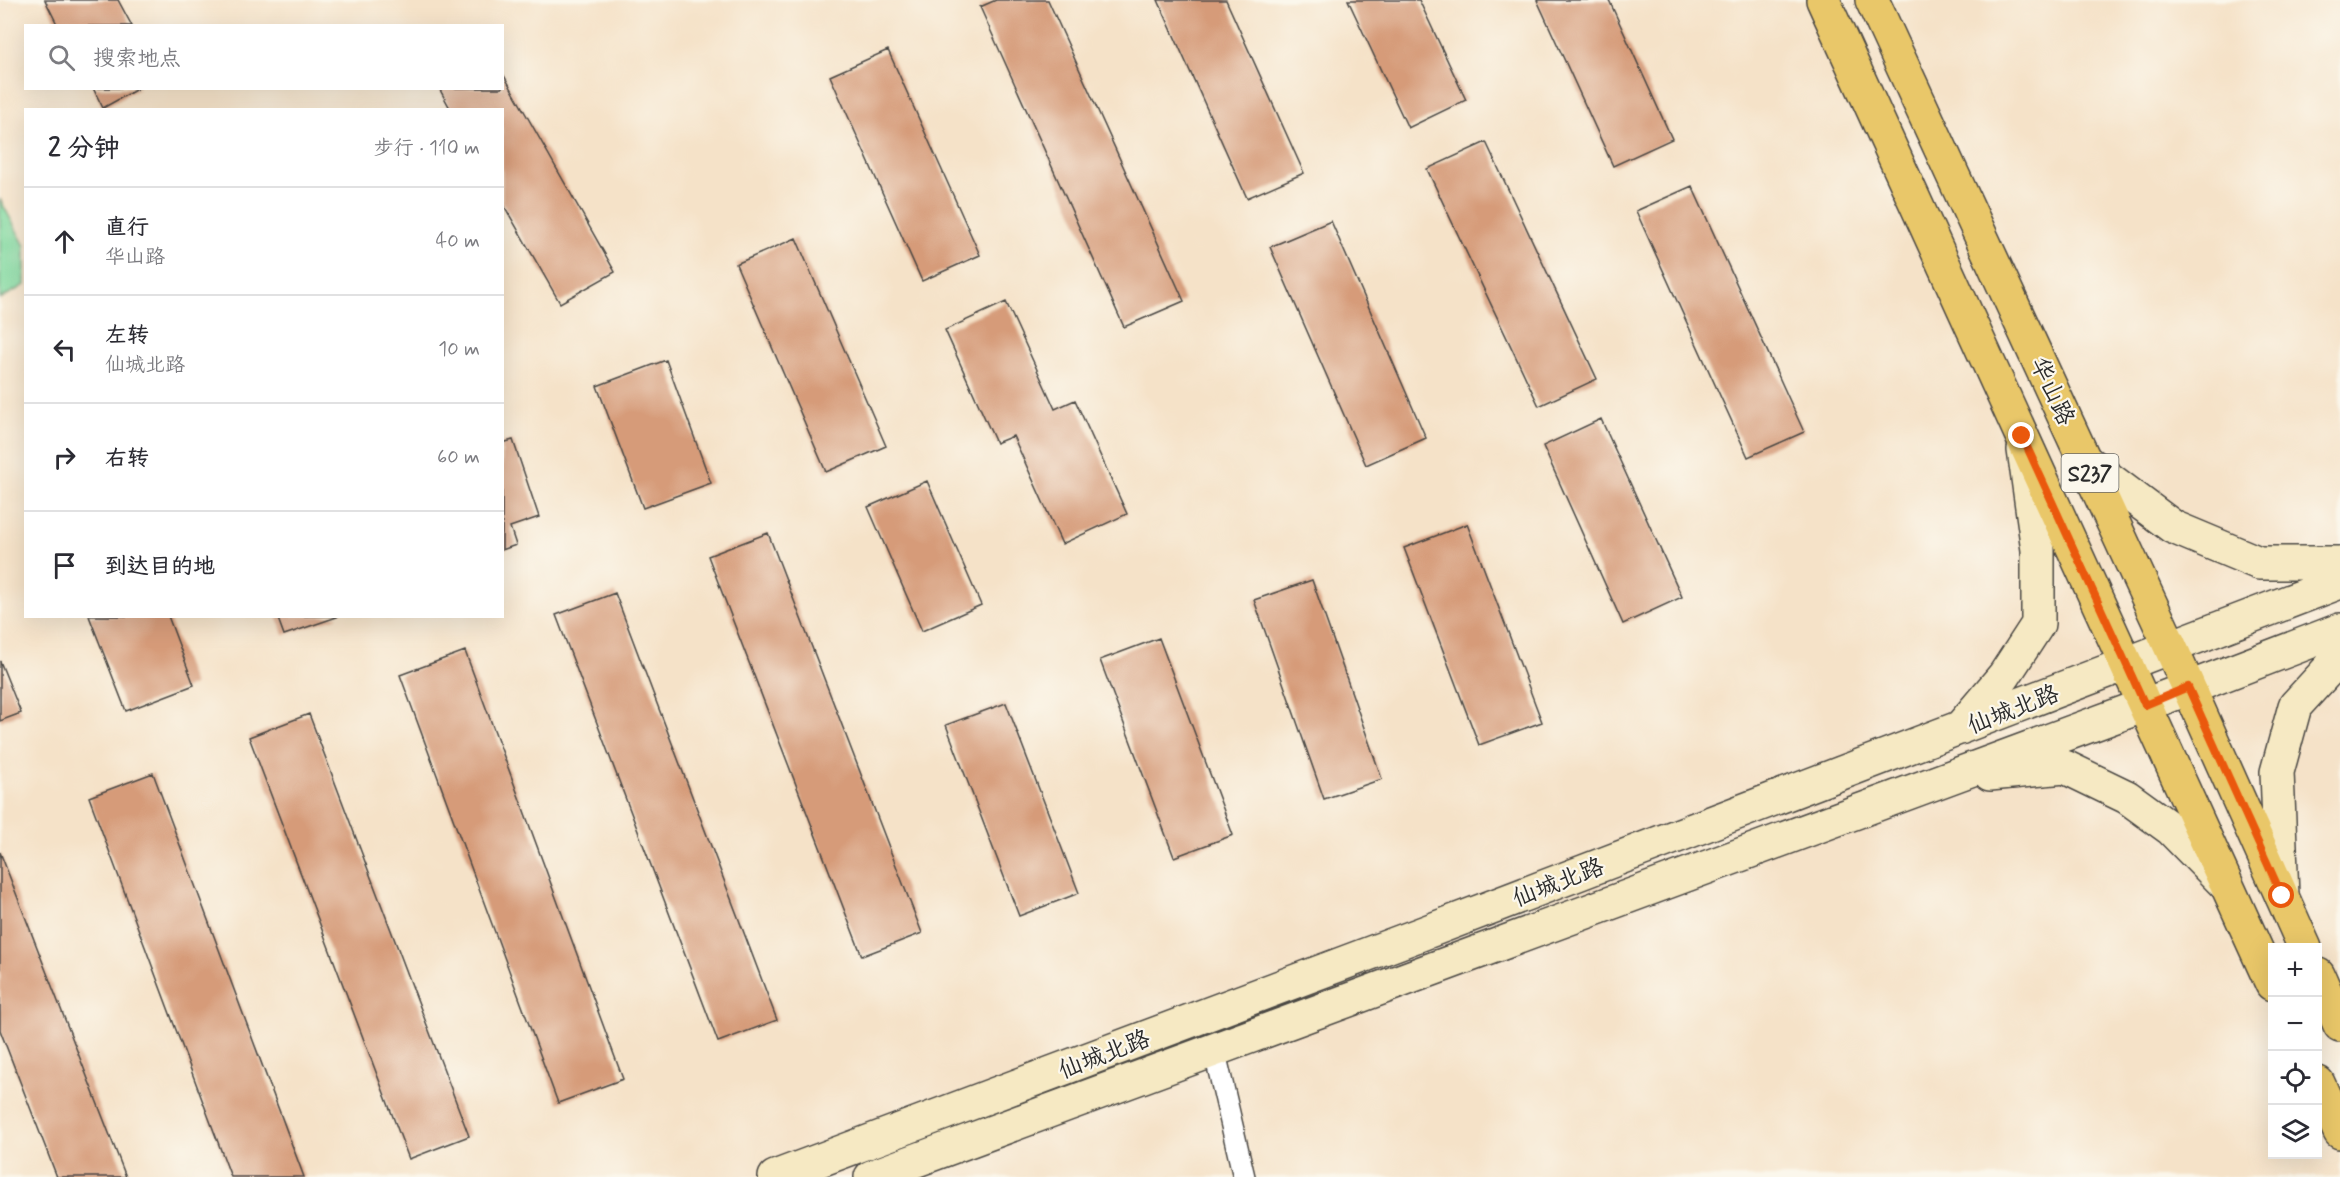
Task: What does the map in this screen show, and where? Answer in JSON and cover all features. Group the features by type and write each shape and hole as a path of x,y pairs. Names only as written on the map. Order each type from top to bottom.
{"main road":[{"name":"S237","path":"1823,0 2268,975"},
{"name":"华山路","path":"1872,0 2171,648 2303,943"},
{"path":"1959,730 2004,676 2037,624 2038,550 2022,436"},
{"path":"2085,461 2174,527 2259,563 2340,563"},
{"name":"仙城北路","path":"775,1177 1959,730 2340,582"},
{"name":"仙城北路","path":"871,1177 2145,705 2340,630"},
{"path":"2282,896 2277,772 2295,706 2340,657"},
{"path":"1946,778 2065,767 2127,797 2171,829 2229,888"},
{"path":"2322,984 2340,1024"},
{"path":"2322,1092 2340,1132"}],"lane":[{"path":"1214,1049 1244,1177"}],"green space":[{"path":"0,199 24,244 24,286 0,299"}],"building":[{"path":"45,0 118,0 131,24 57,24"},
{"path":"996,0 1048,0 1184,301 1124,327 980,7"},
{"path":"1158,0 1226,0 1304,173 1247,198"},
{"path":"1348,0 1419,0 1466,100 1408,128"},
{"path":"1537,0 1609,0 1672,139 1613,166"},
{"path":"888,50 980,255 922,281 830,76"},
{"path":"504,76 615,272 560,303 504,205 504,108 450,108 440,90 504,90"},
{"path":"94,90 135,90 103,108"},
{"path":"1486,142 1597,379 1539,406 1427,169"},
{"path":"1692,186 1804,432 1748,457 1636,211"},
{"path":"1331,221 1426,438 1366,465 1270,247"},
{"path":"796,238 886,446 826,472 736,264"},
{"path":"1006,302 1055,409 1075,400 1127,514 1062,544 1013,436 996,443 945,330"},
{"path":"666,360 711,483 643,508 597,386"},
{"path":"1601,419 1682,597 1623,624 1543,446"},
{"path":"513,440 539,517 510,527 516,545 504,549 504,442"},
{"path":"927,481 981,605 922,631 868,507"},
{"path":"1467,524 1542,722 1479,745 1404,548"},
{"path":"768,533 922,933 862,956 708,556"},
{"path":"1312,580 1382,779 1324,799 1254,600"},
{"path":"615,593 777,1020 718,1042 556,615"},
{"path":"90,618 169,618 194,685 126,711"},
{"path":"278,618 334,618 284,635"},
{"path":"1159,638 1233,835 1174,857 1100,660"},
{"path":"465,651 623,1079 558,1103 400,675"},
{"path":"0,661 21,713 0,721"},
{"path":"1006,703 1079,893 1019,916 946,725"},
{"path":"309,714 469,1136 409,1159 249,737"},
{"path":"153,773 304,1177 231,1177 89,797"},
{"path":"0,852 126,1177 57,1177 0,1030"}],"route":[{"path":"2022,436 2145,705 2188,687 2282,896"}]}
